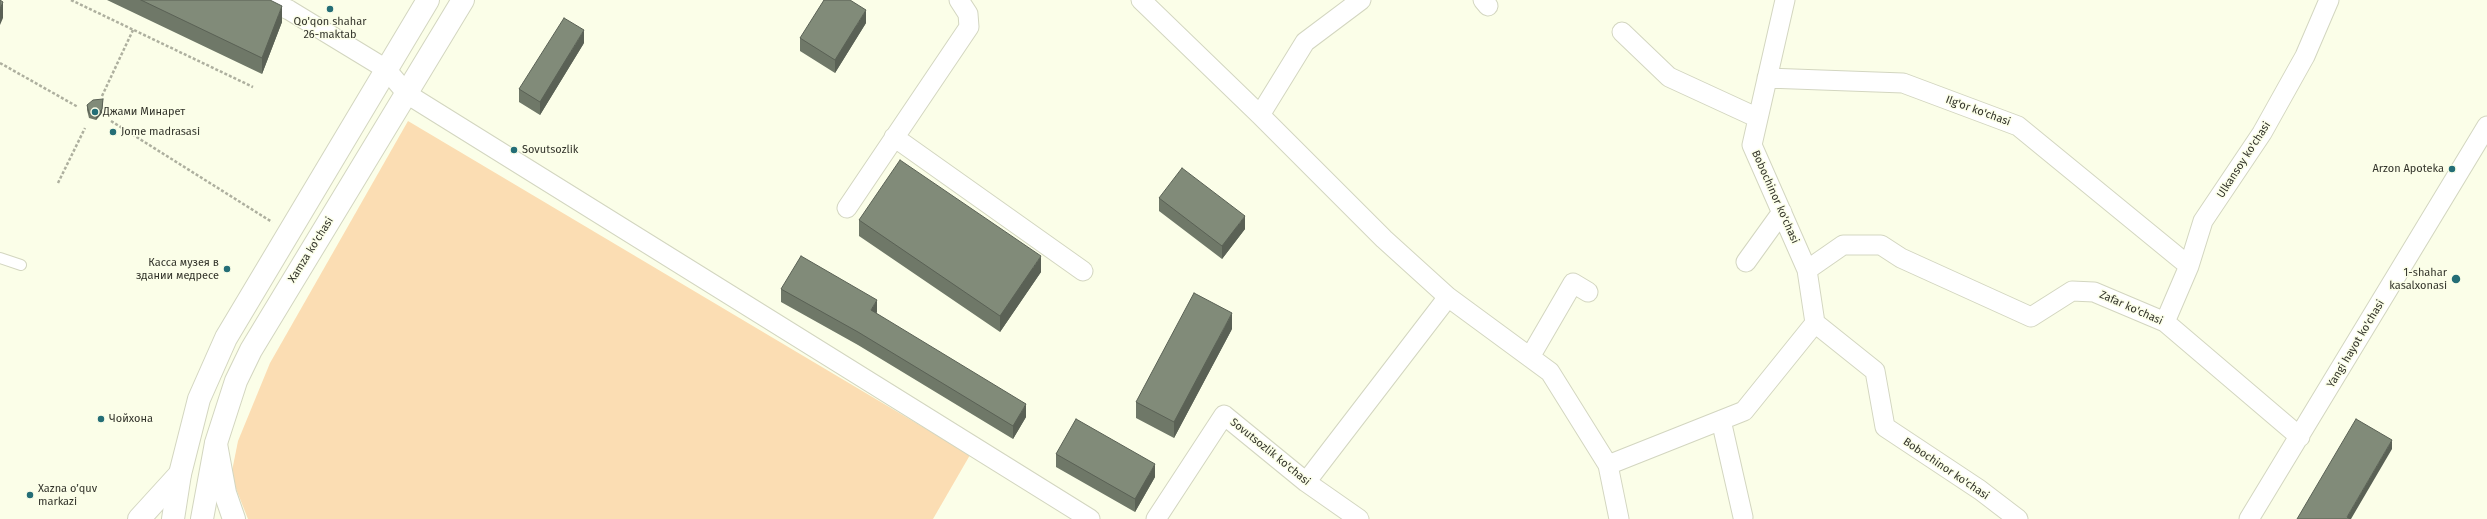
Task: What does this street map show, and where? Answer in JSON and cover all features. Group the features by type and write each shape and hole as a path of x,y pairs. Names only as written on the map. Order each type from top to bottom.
{"main road":[{"path":"173,519 180,474 199,399 226,338 428,0"},
{"name":"Xamza ko'chasi","path":"202,519 216,443 236,381 251,350 463,0"},
{"path":"216,443 225,493 234,519"},
{"path":"139,519 180,474"}],"street":[{"path":"267,0 289,10 386,69 407,94 1090,519"},
{"path":"846,208 969,27 968,14 960,0"},
{"path":"1141,0 1260,115 1384,239 1448,297 1550,372 1608,465 1619,519"},
{"path":"1260,115 1305,42 1361,0"},
{"name":"Bobochinor ko'chasi","path":"1785,0 1752,145 1807,270 1815,323 1875,372 1885,427 1980,490 2018,519"},
{"name":"Ulkansoy ko'chasi","path":"2165,322 2189,266 2203,221 2262,133 2305,56 2329,0"},
{"path":"1622,32 1669,77 1758,118"},
{"name":"Ilg'or ko'chasi","path":"1767,78 1903,83 2018,126 2189,266"},
{"name":"Yangi hayot ko'chasi","path":"2249,519 2487,126"},
{"path":"894,137 1083,271"},
{"path":"1746,262 1782,212"},
{"name":"Zafar ko'chasi","path":"1807,270 1843,245 1881,245 1901,258 2031,317 2072,291 2094,292 2165,322 2300,437"},
{"path":"1530,357 1573,283 1588,292"},
{"path":"1306,482 1448,297"},
{"path":"1608,465 1744,411 1815,323"},
{"name":"Sovutsozlik ko'chasi","path":"1156,519 1224,415 1306,482 1360,519"},
{"path":"1721,420 1743,517"}],"lane":[{"path":"0,258 21,265"}],"path":[{"path":"71,0 253,87"},
{"path":"102,96 133,30"},
{"path":"0,63 78,107"},
{"path":"111,121 289,232"},
{"path":"58,183 85,128"}],"shaded area":[{"path":"408,121 970,455 933,519 248,519 231,476 238,441 270,363"}],"building":[{"path":"0,0 3,2 0,9"},
{"path":"141,0 270,0 282,6 262,58"},
{"path":"824,0 850,0 866,10 835,60 800,38"},
{"path":"564,18 584,30 540,102 519,89"},
{"path":"103,99 102,109 96,116 89,113 87,105 93,100"},
{"path":"900,160 1041,256 1000,316 859,220"},
{"path":"1182,168 1245,216 1222,246 1159,198"},
{"path":"801,256 877,300 871,310 1026,404 1013,426 858,332 781,289"},
{"path":"1194,293 1232,313 1174,422 1136,402"},
{"path":"1076,419 1155,464 1135,499 1056,454"},
{"path":"2356,419 2392,440 2347,517 2350,519 2297,519"}],"place":[{"name":"Qo'qon shahar 26-maktab","path":"330,9"},
{"name":"Джами Минарет","path":"95,112"},
{"name":"Jome madrasasi","path":"113,132"},
{"name":"Sovutsozlik","path":"514,150"},
{"name":"Arzon Apoteka","path":"2452,169"},
{"name":"Касса музея в здании медресе","path":"227,269"},
{"name":"1-shahar kasalxonasi","path":"2456,279"},
{"name":"Чойхона","path":"101,419"},
{"name":"Xazna o’quv markazi","path":"30,495"}]}
